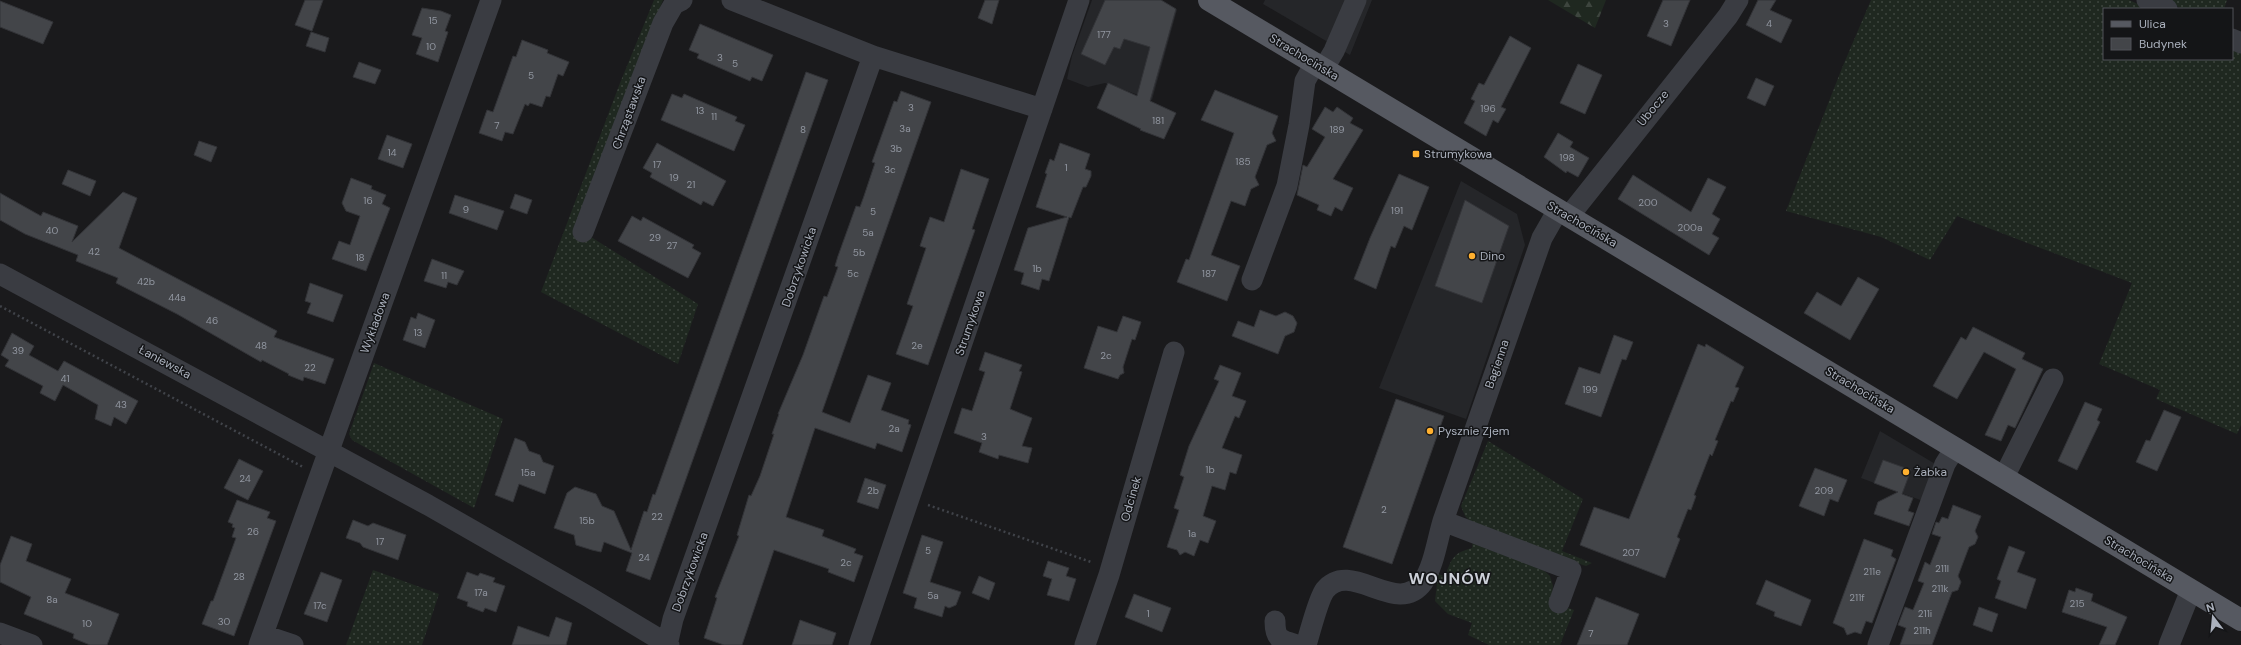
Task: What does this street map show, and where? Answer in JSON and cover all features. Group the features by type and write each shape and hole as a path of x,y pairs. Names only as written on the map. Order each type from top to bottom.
{"main road":[{"name":"Strachocińska","path":"1209,0 2241,620"}],"street":[{"name":"Chrząstawska","path":"583,232 664,23 674,4 682,0"},
{"path":"732,0 873,56 1042,109"},
{"name":"Strumykowa","path":"859,645 1079,0"},
{"path":"1252,280 1288,186 1305,81 1334,51 1356,0"},
{"name":"Ubocze","path":"1563,213 1728,16 1738,0"},
{"path":"2147,0 2165,8"},
{"name":"Wykładowa","path":"261,640 321,473 484,2"},
{"name":"Dobrzykowicka","path":"668,645 673,619 873,56"},
{"name":"Bagienna","path":"1306,645 1324,591 1334,582 1346,580 1394,594 1404,594 1422,583 1430,569 1443,521 1542,238 1563,213"},
{"name":"Łaniewska","path":"0,274 329,450 576,589 668,645"},
{"name":"Odcinek","path":"1085,645 1111,569 1174,352"},
{"path":"2004,478 2053,379"},
{"path":"1878,645 1945,464 1954,448"},
{"path":"1443,521 1571,570 1559,603"},
{"path":"2169,645 2191,590"},
{"path":"1275,621 1275,633 1278,638 1297,645"},
{"path":"0,633 32,645"},
{"path":"261,640 293,645"}],"path":[{"path":"0,306 301,467 321,473"},
{"path":"909,498 1111,569"}],"shaded area":[{"path":"1092,0 1160,0 1177,10 1152,100 1105,83 1088,87 1067,79 1072,56"},
{"path":"1265,0 1372,0 1350,55 1263,4"},
{"path":"1461,181 1517,214 1525,245 1466,419 1379,388"},
{"path":"1880,431 1937,465 1923,501 1861,478"}],"green space":[{"path":"654,0 663,0 575,227 698,304 678,364 541,292 620,83"},
{"path":"1548,0 1606,0 1595,28"},
{"path":"1871,0 2129,0 2147,8 2103,8 2103,60 2233,60 2233,47 2241,51 2241,425 2237,434 2156,399 2160,390 2099,364 2132,283 1957,216 1930,260 1881,237 1786,211 1842,68"},
{"path":"2164,0 2227,0 2224,8 2181,8"},
{"path":"374,363 503,419 474,508 352,440 349,434"},
{"path":"1488,441 1583,499 1562,551 1592,563 1586,566 1552,555 1471,522 1465,516 1461,506"},
{"path":"1473,541 1539,566 1550,576 1553,586 1551,602 1574,610 1560,645 1489,645 1468,635 1472,623 1448,614 1435,601 1438,574 1445,576 1454,557 1461,552 1472,548"},
{"path":"373,570 439,594 422,645 346,645"}],"building":[{"path":"305,0 323,0 312,31 295,25"},
{"path":"985,0 999,0 992,24 978,18"},
{"path":"1105,0 1161,0 1176,9 1150,101 1176,113 1164,139 1140,130 1141,129 1097,108 1108,83 1137,96 1150,47 1124,39 1120,49 1114,47 1105,65 1081,54"},
{"path":"1663,0 1690,0 1671,46 1647,36"},
{"path":"1758,0 1776,0 1770,10 1792,20 1781,43 1746,25"},
{"path":"0,1 53,22 43,44 0,27"},
{"path":"422,8 441,11 451,15 445,31 448,32 438,62 416,54 422,38 412,35"},
{"path":"700,24 773,55 762,81 752,77 750,81 697,58 699,54 689,50"},
{"path":"311,32 329,38 325,52 306,46"},
{"path":"1510,36 1531,48 1501,107 1506,109 1498,123 1493,120 1486,136 1464,123 1475,101 1471,99 1479,83 1484,85"},
{"path":"522,40 548,50 547,53 569,62 563,76 558,74 550,97 546,96 542,107 530,103 528,106 525,104 513,134 505,132 502,141 479,133 487,110 493,112 513,56 516,57"},
{"path":"359,62 381,70 375,84 353,77"},
{"path":"1578,64 1602,75 1585,114 1560,103"},
{"path":"806,72 828,80 650,580 626,571 632,553 604,542 601,552 576,545 574,535 554,528 567,493 575,487 596,494 602,506 614,511 631,550 644,511 647,512 653,494 655,495"},
{"path":"1756,78 1774,86 1765,106 1747,98"},
{"path":"1215,90 1278,116 1272,133 1276,141 1267,145 1255,177 1259,185 1251,189 1245,206 1231,201 1211,255 1240,266 1227,301 1177,282 1186,259 1189,260 1234,133 1201,120"},
{"path":"901,91 931,102 822,412 850,423 868,375 891,383 881,410 909,420 908,424 911,425 902,452 877,443 875,449 815,428 786,517 824,530 822,536 856,549 854,553 863,556 854,582 828,572 829,569 774,550 742,645 724,645 704,638 717,598 715,597 739,536 737,535 749,495 751,496 760,476 774,434 772,434 778,414 803,355 824,296 827,297 838,267 835,266 838,256 856,206 860,207 875,163 872,162 894,101 897,102"},
{"path":"672,94 682,98 684,94 737,117 735,121 745,125 734,151 661,120"},
{"path":"1325,107 1333,112 1337,107 1353,118 1350,123 1363,130 1333,179 1353,188 1342,211 1335,207 1331,216 1317,210 1319,205 1297,195 1303,165 1307,167 1325,137 1312,129"},
{"path":"1558,133 1573,142 1570,147 1589,158 1578,177 1567,171 1566,173 1544,157"},
{"path":"387,135 412,144 403,168 378,159"},
{"path":"199,141 217,147 211,162 194,155"},
{"path":"657,143 726,181 713,206 703,201 701,205 650,177 652,173 643,168"},
{"path":"1060,143 1090,154 1085,169 1091,171 1091,176 1086,187 1083,187 1071,218 1069,217 1049,281 1042,279 1039,290 1021,284 1024,273 1014,270 1028,228 1067,217 1036,207 1047,174 1045,173 1050,159 1054,161"},
{"path":"961,169 989,179 972,229 975,230 928,365 896,354 913,306 907,304 926,248 920,246 925,231 930,217 944,222"},
{"path":"68,170 96,181 90,196 62,184"},
{"path":"1399,174 1429,187 1412,230 1404,226 1395,248 1391,246 1376,289 1354,279 1370,238"},
{"path":"1633,175 1691,212 1708,178 1726,187 1712,214 1720,219 1712,234 1719,238 1709,255 1618,199"},
{"path":"351,178 372,186 371,189 386,195 382,204 390,208 366,271 332,259 339,241 350,245 360,216 346,211 342,203"},
{"path":"123,192 137,198 119,248 277,331 274,337 334,359 325,384 304,377 303,381 288,375 289,374 262,360 261,362 177,314 116,283 118,278 76,261 78,255 25,234 0,220 0,193 41,216 43,212 78,226 72,242"},
{"path":"515,194 532,200 527,214 510,208"},
{"path":"455,195 504,211 497,230 449,213"},
{"name":"Dino","path":"1465,200 1509,226 1482,303 1435,286"},
{"path":"632,216 641,221 643,217 694,245 692,248 701,253 688,278 618,241"},
{"path":"432,259 464,271 457,285 448,282 446,288 424,281"},
{"path":"1858,277 1879,289 1850,340 1804,313 1817,292 1841,306"},
{"path":"310,283 343,295 333,322 307,313 311,303 305,301"},
{"path":"1260,310 1276,316 1285,312 1293,316 1297,323 1294,332 1285,336 1278,354 1232,336 1238,321 1254,327"},
{"path":"418,313 435,320 425,348 403,340 411,317 416,319"},
{"path":"1123,316 1141,322 1135,340 1132,339 1123,367 1124,373 1120,375 1118,379 1084,368 1098,326 1117,332"},
{"path":"1973,327 2025,353 2022,359 2043,369 2015,428 2008,425 2001,441 1985,435 2016,369 1984,352 1957,399 1933,386 1961,337 1966,340"},
{"path":"12,333 34,346 29,355 58,371 64,361 138,401 126,424 114,417 111,426 95,419 98,405 63,385 55,401 40,393 43,386 5,366 9,360 1,355"},
{"path":"1614,335 1633,342 1626,360 1622,359 1601,417 1565,404 1579,367 1600,374"},
{"path":"1698,344 1705,347 1706,344 1744,367 1735,387 1739,388 1733,402 1731,401 1715,440 1718,441 1712,456 1710,454 1694,495 1696,496 1691,510 1688,509 1677,537 1680,539 1665,578 1580,545 1594,507 1629,519"},
{"path":"985,352 1022,365 1019,371 1022,372 1010,409 1032,418 1022,446 1032,448 1028,463 999,455 998,459 979,452 982,443 954,433 962,408 972,411 985,372 979,370"},
{"path":"1220,365 1241,373 1232,396 1246,401 1239,418 1235,416 1222,448 1242,455 1236,474 1230,472 1225,490 1212,486 1203,516 1216,521 1208,543 1200,540 1194,556 1185,552 1180,555 1177,550 1167,547 1179,510 1174,508 1184,477 1180,475 1189,446 1219,381 1214,379"},
{"path":"1396,399 1444,416 1392,564 1343,547"},
{"path":"2085,402 2102,409 2097,420 2100,422 2077,470 2058,461"},
{"path":"2164,410 2181,417 2157,471 2136,462 2146,440 2150,441"},
{"path":"515,438 525,442 529,451 540,455 543,462 554,466 545,494 519,484 513,502 495,495"},
{"path":"239,459 263,471 248,500 224,488"},
{"path":"1883,460 1911,470 1902,494 1913,498 1908,511 1914,513 1909,526 1874,514 1878,502 1898,492 1874,483"},
{"path":"1815,468 1847,480 1838,502 1830,499 1824,516 1799,506"},
{"path":"865,478 886,485 878,509 857,502"},
{"path":"237,500 270,512 267,518 276,521 234,636 202,624 211,601 213,601 236,538 232,537 235,528 232,527 233,524 228,522"},
{"path":"1953,505 1981,516 1975,531 1978,537 1975,544 1969,547 1958,576 1961,582 1958,590 1952,592 1932,645 1900,645 1906,628 1898,625 1905,607 1913,610 1924,583 1918,581 1925,562 1930,565 1941,537 1932,534 1936,522 1939,523 1942,517 1948,519"},
{"path":"353,520 368,526 373,523 406,535 398,560 363,547 360,543 346,538"},
{"path":"922,535 943,542 930,582 961,592 956,605 949,608 945,606 942,617 914,608 917,598 903,593"},
{"path":"11,536 32,544 26,561 71,579 65,593 119,614 107,645 90,645 73,638 74,634 24,614 31,597 0,582 0,565"},
{"path":"1864,539 1893,550 1891,556 1896,559 1872,623 1866,621 1861,634 1855,632 1847,635 1844,628 1833,623"},
{"path":"2009,546 2025,552 2017,572 2036,579 2026,609 1995,598 2001,581 1997,579"},
{"path":"1048,561 1069,568 1066,576 1076,579 1069,601 1047,595 1052,579 1043,576"},
{"path":"321,572 342,580 327,622 304,614"},
{"path":"467,572 478,576 480,573 495,578 493,582 505,586 496,612 485,608 483,612 467,606 468,602 457,598"},
{"path":"979,576 995,583 989,600 972,593"},
{"path":"1766,580 1811,600 1801,626 1774,616 1775,612 1756,604"},
{"path":"2076,588 2093,594 2091,601 2127,617 2115,645 2099,645 2107,627 2062,612 2069,590 2075,592"},
{"path":"1134,594 1171,608 1162,632 1125,617"},
{"path":"1596,597 1639,614 1627,645 1577,645"},
{"path":"1979,607 1998,614 1992,632 1973,625"},
{"path":"556,617 572,623 566,645 512,645 518,626 549,637"},
{"path":"800,620 836,633 832,645 792,645"}],"place":[{"name":"Strumykowa","path":"1416,154"},
{"name":"Dino","path":"1472,256"},
{"name":"Pysznie Zjem","path":"1430,431"},
{"name":"Żabka","path":"1906,472"}],"district":[{"name":"WOJNÓW","path":"1450,578"}]}
